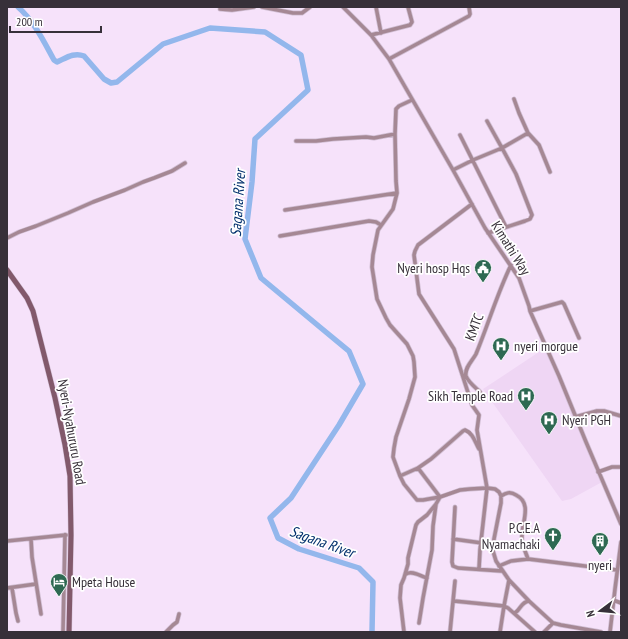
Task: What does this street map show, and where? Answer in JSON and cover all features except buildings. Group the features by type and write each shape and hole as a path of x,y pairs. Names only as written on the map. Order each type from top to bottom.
{"main road":[{"name":"Nyeri-Nyahururu Road","path":"7,270 27,298 33,312 55,398 65,445 70,476 68,535 69,632"}],"street":[{"path":"220,10 254,7"},
{"path":"262,7 293,13 302,13 310,7"},
{"name":"Kimathi Way","path":"343,7 371,35 389,59 488,233 519,278 530,310 556,368 598,472 621,522"},
{"path":"376,7 381,33"},
{"path":"371,35 410,25 412,22 408,7"},
{"path":"389,59 469,16 469,7"},
{"path":"514,99 518,113 528,133 539,144 550,172"},
{"path":"412,100 396,109 395,134 397,193 393,209 378,230 372,261 372,272 377,299 390,325 407,344 413,356 414,362 414,377 409,399 398,431 393,457 404,484 417,500 440,497 470,488 495,489 499,492 501,496 501,503 493,546 494,556 509,580 553,623 600,632"},
{"path":"487,121 516,174 532,215 530,219 488,233"},
{"path":"453,170 502,148 528,133"},
{"path":"296,141 366,137 374,138 395,134"},
{"path":"460,135 506,227"},
{"path":"7,238 186,164"},
{"path":"285,210 397,193"},
{"path":"472,204 418,245 414,255 419,294 454,349 472,405 478,415 477,430 487,488 482,543 480,550 480,569"},
{"path":"280,236 370,221 381,225"},
{"name":"KMTC","path":"480,392 473,386 466,376 467,370 475,356 511,265"},
{"path":"530,310 562,302 579,338"},
{"path":"575,417 597,410 621,416"},
{"path":"400,476 418,468 431,459 465,430 472,435 481,454"},
{"path":"598,472 612,466 621,467"},
{"path":"418,468 440,497"},
{"path":"501,496 510,492 524,501 525,513 522,541 528,559"},
{"path":"404,632 400,589 408,564 408,558 416,525 427,515 440,497"},
{"path":"419,623 432,550 436,504"},
{"path":"455,507 453,566 458,568 502,570"},
{"path":"7,541 68,535 63,632"},
{"path":"31,539 40,614"},
{"path":"454,539 482,543"},
{"path":"610,632 621,542"},
{"path":"499,566 511,561 528,559 619,568"},
{"path":"405,575 407,572 410,572 427,578"},
{"path":"500,632 509,580"},
{"path":"450,632 456,581"},
{"path":"7,588 36,584"},
{"path":"12,588 18,621"},
{"path":"515,613 522,603 529,600"},
{"path":"613,600 621,603"},
{"path":"454,601 504,606 515,613 535,632"},
{"path":"166,632 177,622 179,614"},
{"path":"544,632 553,623"},
{"path":"570,632 574,627"}],"shaded area":[{"name":"Nyeri PGH","path":"545,348 602,482 571,499 562,501 483,389"}],"waterway":[{"name":"Sagana River","path":"18,7 34,25 54,60 57,62 73,55 84,56 104,79 111,83 117,82 163,44 210,28 265,32 301,55 308,90 255,139 252,182 245,239 261,278 349,351 363,384 339,425 291,498 270,518 278,538 299,549 359,568 373,582 372,632"}],"place":[{"name":"Nyeri hosp Hqs","path":"483,283"},
{"name":"nyeri morgue","path":"501,361"},
{"name":"Sikh Temple Road","path":"526,411"},
{"name":"Nyeri PGH","path":"549,435"},
{"name":"P.C.E.A Nyamachaki","path":"553,551"},
{"name":"nyeri","path":"600,556"},
{"name":"Mpeta House","path":"59,597"}]}
